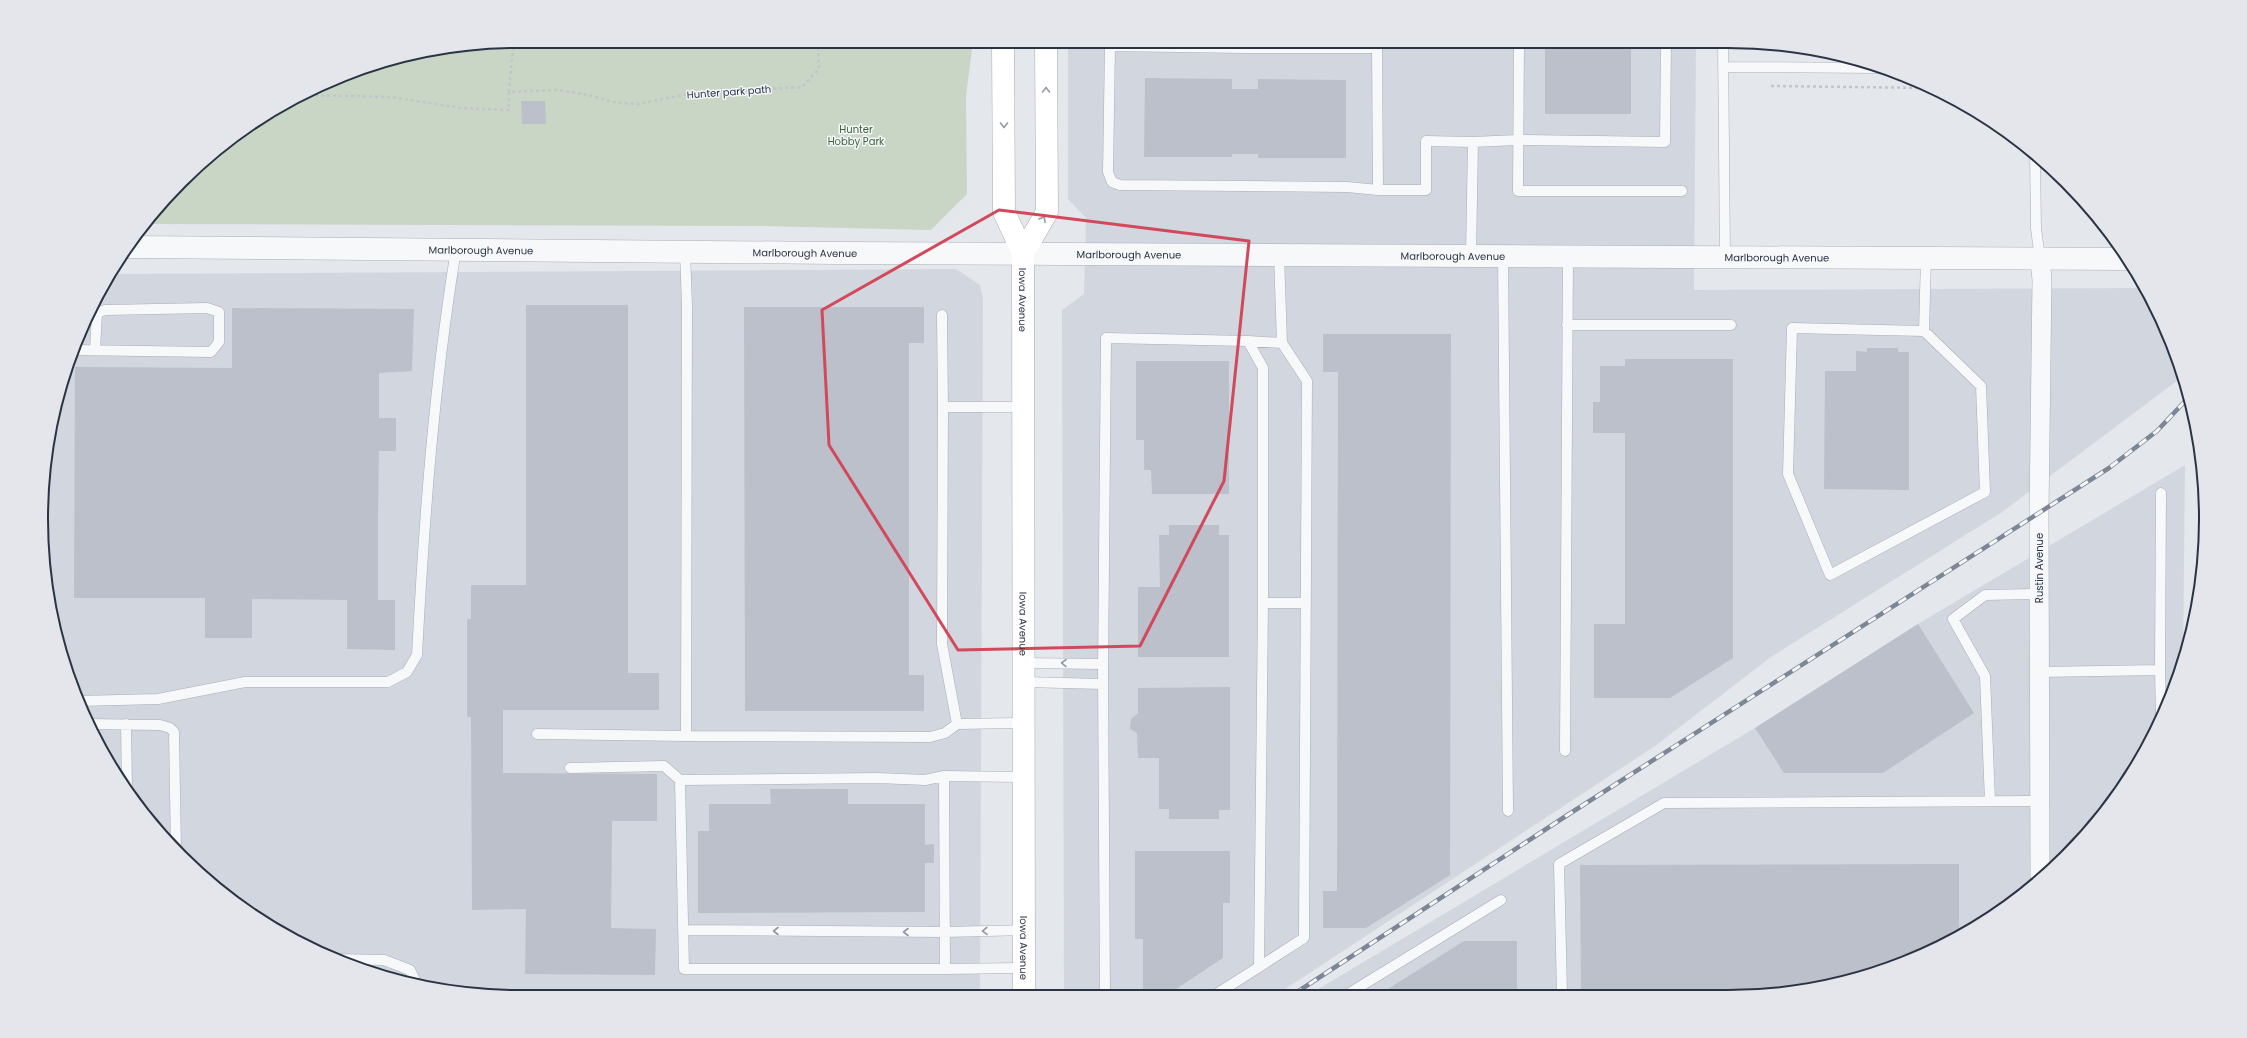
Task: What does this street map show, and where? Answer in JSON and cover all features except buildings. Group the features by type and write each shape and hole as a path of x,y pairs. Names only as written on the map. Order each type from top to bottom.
{"main road":[{"name":"Iowa Avenue","path":"1003,48 1004,212 1023,253 1024,990"},
{"path":"1023,253 1047,212 1046,48"}],"street":[{"name":"Marlborough Avenue","path":"134,247 685,252 1568,255 2121,259"},
{"name":"Rustin Avenue","path":"2040,259 2042,280 2040,872"}],"lane":[{"path":"1110,48 1108,172 1112,182 1120,186 1347,187 1378,190 1426,190 1426,141 1473,142 1517,140 1665,142 1666,48"},
{"path":"1377,48 1378,190"},
{"path":"1519,48 1517,140 1518,191 1682,191"},
{"path":"1723,48 1725,257"},
{"path":"1723,67 1863,68"},
{"path":"1471,255 1473,142"},
{"path":"2035,162 2036,228 2040,259"},
{"path":"86,704 158,699 245,682 388,682 406,672 417,655 430,448 444,324 456,250"},
{"path":"685,252 687,305 686,736"},
{"path":"1223,990 1304,938 1308,381 1282,343 1280,255"},
{"path":"1503,255 1508,811"},
{"path":"1565,750 1568,255"},
{"path":"1924,331 1792,328 1788,474 1830,575 1985,492 1981,386 1924,331 1926,258"},
{"path":"80,350 211,352 219,342 219,312 208,308 105,310 97,314 96,350"},
{"path":"942,315 942,644 957,724"},
{"path":"1567,325 1731,325"},
{"path":"1105,990 1103,664 1106,338 1282,343"},
{"path":"1248,341 1263,368 1263,603 1259,967"},
{"path":"942,407 1023,407"},
{"path":"2161,493 2161,704"},
{"path":"1990,801 1985,676 1953,619 1985,595 2040,594"},
{"path":"1263,603 1306,603"},
{"path":"1024,672 1103,664"},
{"path":"2040,672 2160,670"},
{"path":"1024,672 1103,684"},
{"path":"537,734 930,737 945,733 957,724 1024,722"},
{"path":"96,724 160,725 170,728 174,732 176,841"},
{"path":"126,724 126,779"},
{"path":"570,768 664,766 680,780 878,778 925,780 944,776 1024,777"},
{"path":"944,776 945,969"},
{"path":"680,780 684,969 1024,968"},
{"path":"1562,990 1559,864 1664,803 2040,801"},
{"path":"1355,990 1501,900"},
{"path":"683,930 945,932 1024,930"},
{"path":"355,960 384,960 410,970 414,978"}],"path":[{"path":"315,95 391,97 461,108 509,110 509,92 514,48"},
{"name":"Hunter park path","path":"509,92 557,90 590,95 614,102 638,104 688,94 802,87 819,70 818,48"},
{"path":"1771,86 1916,88"}],"highlighted area":[{"path":"999,210 1249,241 1224,481 1140,646 958,650 829,445 822,310"}],"shaded area":[{"path":"1068,48 1696,48 1694,290 2138,288 2163,339 2178,380 2002,512 1771,657 1655,746 1284,990 1064,990 1062,310 1084,294 1086,218 1068,199"},
{"path":"956,269 980,285 983,298 980,990 519,990 458,986 397,974 339,954 283,927 232,893 208,873 165,830 127,781 111,754 84,699 64,641 57,611 49,550 48,519 49,488 57,427 64,397 84,339 117,274"},
{"path":"2185,465 2183,640 2163,699 2150,727 2120,781 2082,830 2039,873 2015,893 1964,927 1908,954 1850,974 1820,981 1759,989 1317,990 1755,728 1918,624"}],"green space":[{"name":"Hunter Hobby Park","path":"519,48 972,48 966,96 967,194 931,230 758,226 152,224 186,186 208,165 257,127 283,111 339,84 368,73 427,57 488,49"}],"railway":[{"path":"1300,990 1566,816 2109,468 2157,431 2184,402"}]}
